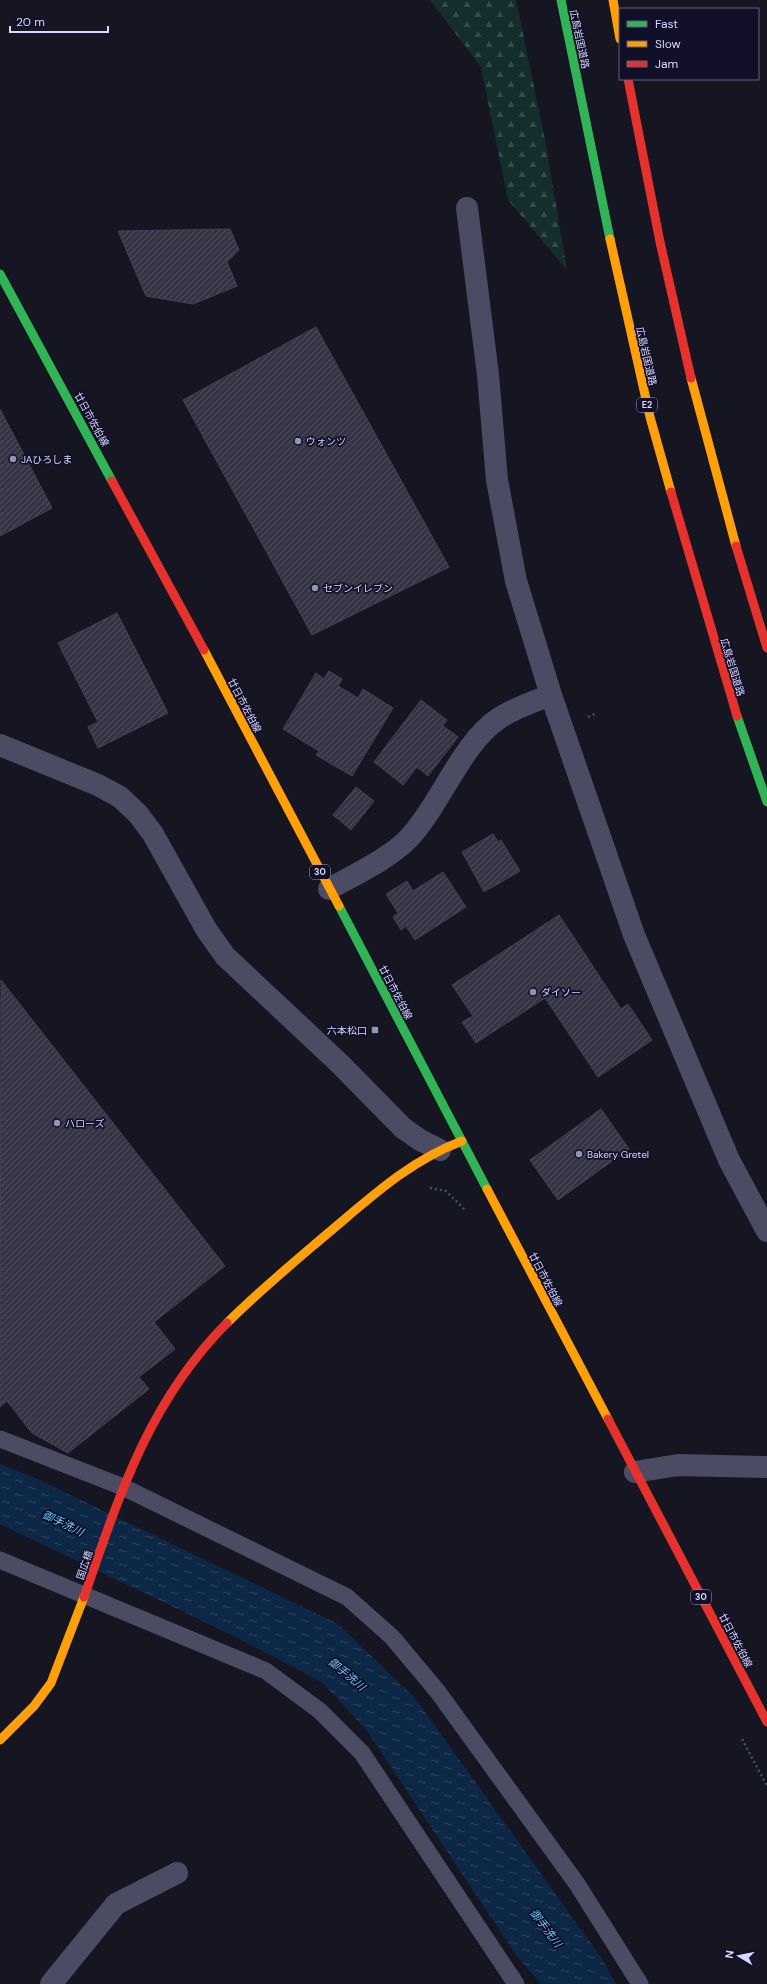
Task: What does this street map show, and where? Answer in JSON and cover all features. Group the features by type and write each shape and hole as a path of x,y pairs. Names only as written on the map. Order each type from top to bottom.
{"main road":[{"name":"広島岩国道路","path":"561,0 618,280 650,417 687,552 725,679 767,802"},
{"path":"613,0 619,33"},
{"path":"628,80 665,270 697,405 734,538 767,648"},
{"name":"廿日市佐伯線","path":"0,274 160,568 767,1722"},
{"name":"国広橋","path":"0,1740 26,1716 40,1700 51,1683 86,1592 123,1487 142,1442 165,1399 193,1359 226,1322 261,1289 400,1174 440,1150 462,1141"}],"street":[{"path":"467,208 488,375 497,480 516,581 551,695 634,935 730,1160 767,1231"},
{"path":"330,890 394,850 410,836 449,782 463,759 489,726 507,714 551,695"},
{"path":"0,745 98,785 120,798 138,814 153,834 206,929 226,956 339,1063 398,1124 420,1140 440,1150"},
{"path":"635,1472 678,1465 767,1467"},
{"path":"51,1984 116,1904 176,1873"}],"lane":[{"path":"0,1439 123,1487 347,1597 392,1637 438,1692 577,1884 640,1984"},
{"path":"0,1560 86,1592 266,1671 320,1711 362,1753 516,1984"}],"path":[{"path":"427,1187 446,1191 465,1210 468,1217"},
{"path":"741,1737 767,1786"}],"green space":[{"path":"430,0 516,0 545,140 567,270 508,200 481,67"}],"water":[{"name":"御手洗川","path":"0,1464 35,1478 338,1624 415,1698 602,1959 616,1984 541,1984 516,1955 367,1731 323,1683 232,1635 0,1524"}],"building":[{"path":"230,229 239,250 227,262 237,286 193,304 146,296 118,231"},
{"path":"316,327 449,567 312,635 183,400"},
{"name":"JAひろしま","path":"0,409 52,508 0,536"},
{"path":"117,613 168,713 98,748 88,727 98,722 58,643"},
{"path":"329,671 342,679 338,686 358,698 363,689 393,708 352,776 316,755 319,751 283,729 316,673 324,679"},
{"path":"421,700 447,720 443,726 458,737 428,776 417,767 403,785 374,762"},
{"path":"356,787 374,801 351,830 333,815"},
{"path":"493,834 498,842 501,840 520,871 484,892 462,852"},
{"path":"443,872 466,907 415,940 406,926 401,930 393,917 398,913 386,894 407,881 413,891"},
{"name":"ダイソー","path":"559,915 621,1009 628,1004 652,1040 598,1077 545,998 476,1043 462,1022 473,1016 452,985"},
{"name":"ハローズ","path":"1,980 225,1266 154,1322 175,1349 139,1377 149,1389 68,1453 32,1433 7,1401 0,1407"},
{"name":"Bakery Gretel","path":"601,1109 629,1149 558,1200 530,1160"}],"traffic: fast":[{"path":"561,0 610,239"},
{"path":"0,274 112,481"},
{"path":"737,716 767,802"},
{"path":"339,906 487,1189"}],"traffic: slow":[{"path":"613,0 619,33"},
{"path":"610,239 650,417 671,492"},
{"path":"691,378 736,546"},
{"path":"204,650 339,906"},
{"path":"227,1323 289,1266 391,1182 425,1159 462,1141"},
{"path":"487,1189 608,1419"},
{"path":"0,1740 34,1706 51,1683 84,1597"}],"traffic: jam":[{"path":"628,80 660,242 691,378"},
{"path":"112,481 204,650"},
{"path":"671,492 737,716"},
{"path":"736,546 767,648"},
{"path":"84,1597 110,1523 139,1451 157,1417 177,1385 200,1353 227,1323"},
{"path":"608,1419 767,1722"}],"place":[{"name":"ウォンツ","path":"298,441"},
{"name":"JAひろしま","path":"13,459"},
{"name":"セブンイレブン","path":"315,588"},
{"name":"ダイソー","path":"533,992"},
{"name":"六本松口","path":"375,1030"},
{"name":"ハローズ","path":"57,1123"},
{"name":"Bakery Gretel","path":"579,1154"}]}
